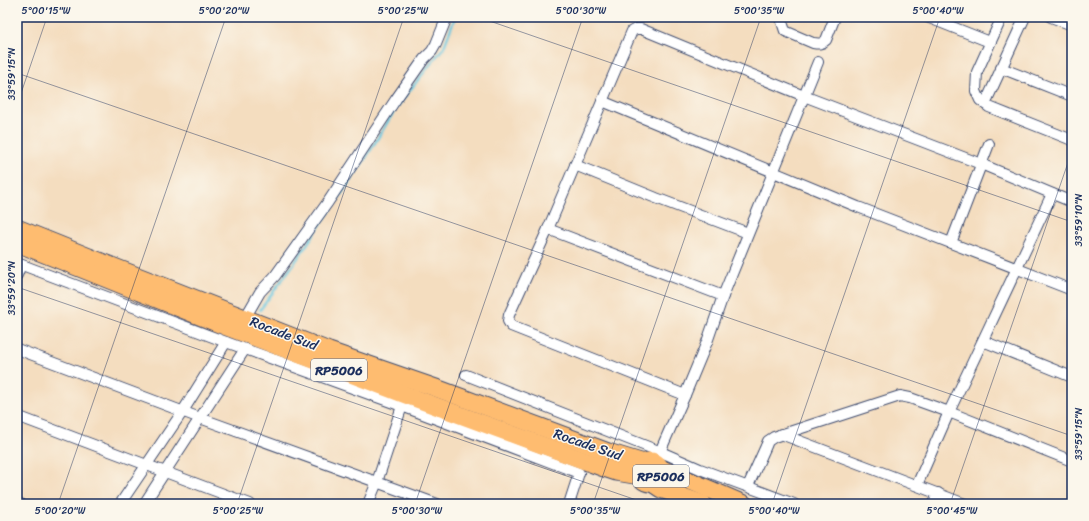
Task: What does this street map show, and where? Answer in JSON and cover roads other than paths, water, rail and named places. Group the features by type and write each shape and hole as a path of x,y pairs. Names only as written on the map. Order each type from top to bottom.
{"highway":[{"name":"Rocade Sud","path":"17,228 329,350 652,468 744,504"},
{"name":"Rocade Sud","path":"17,243 227,327 604,468 616,472 652,468"},
{"name":"Rocade Sud","path":"652,468 661,488 703,504"}],"street":[{"path":"245,318 260,292 275,276 328,202 396,99 424,59 432,51 447,17"},
{"path":"783,17 782,27 785,31 818,44 826,40 835,17"},
{"path":"927,17 990,42"},
{"path":"1002,17 977,72 976,84 980,100 989,108 1072,140"},
{"path":"985,104 1025,17"},
{"path":"1051,17 1072,25"},
{"path":"685,395 511,326 508,321 632,31 636,29 641,29 804,96 981,164 1072,202"},
{"path":"652,468 707,342 723,296 818,62"},
{"path":"1001,68 1072,96"},
{"path":"602,101 858,207 1072,290"},
{"path":"951,243 989,144"},
{"path":"575,165 748,233"},
{"path":"917,485 949,412 1018,269 1052,194"},
{"path":"548,229 723,296"},
{"path":"17,275 19,264 579,473 569,504"},
{"path":"983,341 1072,377"},
{"path":"120,504 183,411 226,342"},
{"path":"17,349 200,418 437,504"},
{"path":"144,504 245,349"},
{"path":"466,375 652,468 700,469 794,504"},
{"path":"748,486 768,442 774,437 900,396 910,398 949,412 1072,461"},
{"path":"368,504 377,482 402,406"},
{"path":"17,416 250,504"},
{"path":"781,434 965,504"},
{"path":"934,504 938,493"},
{"path":"17,503 21,504"}],"waterway":[{"path":"260,310 293,265 367,156 396,108 444,47 455,17"}]}
